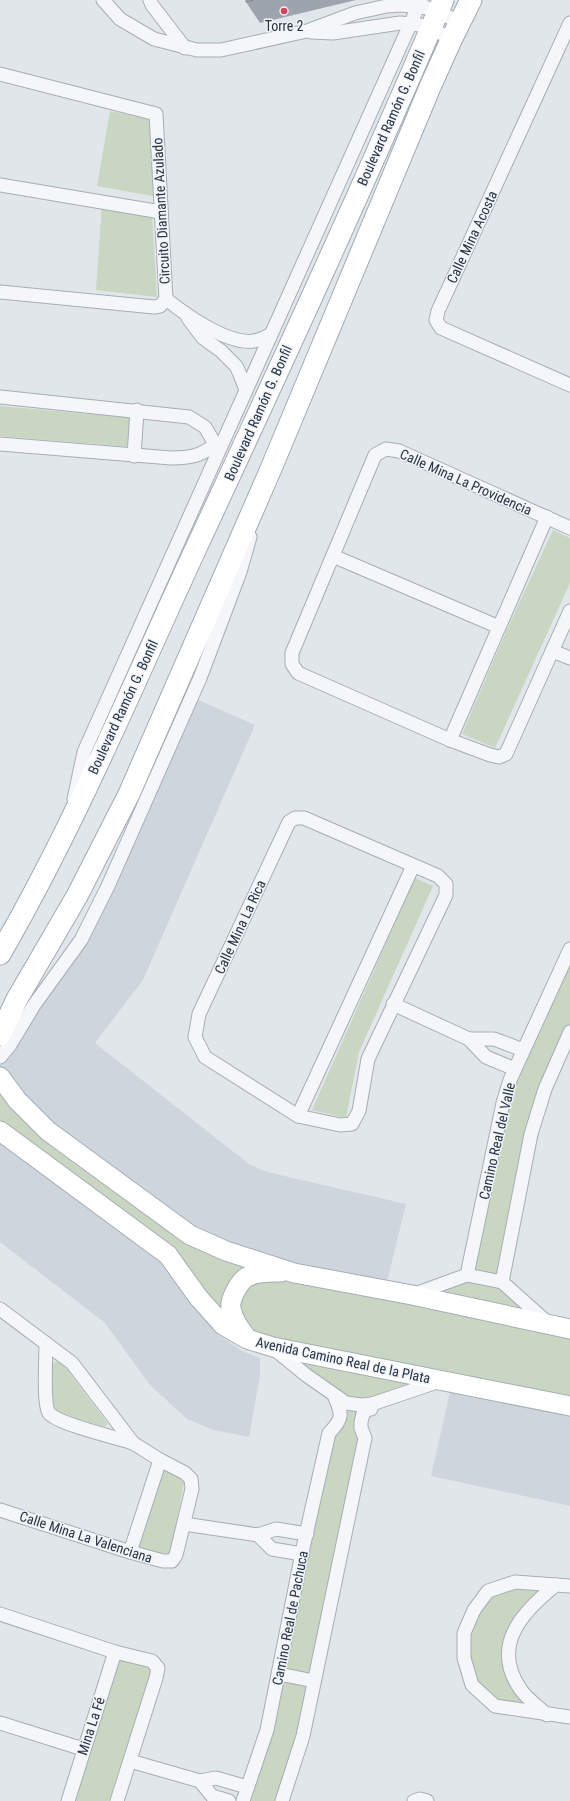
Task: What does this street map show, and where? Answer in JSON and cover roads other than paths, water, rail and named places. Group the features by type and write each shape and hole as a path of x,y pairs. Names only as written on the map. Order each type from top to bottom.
{"main road":[{"name":"Boulevard Ramón G. Bonfil","path":"0,1035 17,999 77,896 128,794 270,471 456,30 471,0"},
{"name":"Boulevard Ramón G. Bonfil","path":"0,954 34,895 69,824 251,430 430,9"},
{"path":"0,1077 17,1100 48,1131 190,1235 226,1251 294,1273 412,1295 549,1323 570,1329"},
{"name":"Avenida Camino Real de la Plata","path":"0,1131 168,1255 198,1297 223,1325 247,1339 273,1347 570,1406"},
{"path":"247,1339 236,1324 230,1307 234,1293 246,1277 265,1272 294,1273"}],"street":[{"path":"104,0 120,19 154,39 185,48 204,51 221,50 307,31 328,22 373,8 402,5 430,9 456,30"},
{"path":"150,0 152,5 185,48"},
{"path":"373,8 376,26"},
{"path":"307,31 333,33 400,23 411,24 430,9"},
{"path":"430,9 456,30"},
{"name":"Boulevard Ramón G. Bonfil","path":"69,824 84,752 218,444 246,390 411,24 430,9"},
{"name":"Calle Mina Acosta","path":"568,380 441,328 436,320 438,311 570,23"},
{"name":"Circuito Diamante Azulado","path":"0,74 156,114 166,300 160,306 154,307 0,292"},
{"path":"0,184 161,212"},
{"path":"166,300 187,316 234,340 254,341 271,334"},
{"path":"187,316 203,338 236,366 240,372 246,390"},
{"path":"0,397 137,410 189,417 204,427 218,444 204,452 185,458 134,456 0,444"},
{"path":"134,456 137,410"},
{"name":"Calle Mina La Providencia","path":"570,528 399,451 386,449 375,455 292,652 292,664 298,673 450,740 490,756 499,757 506,754 570,611"},
{"name":"Boulevard Ramón G. Bonfil","path":"0,1057 10,1044 34,1005 81,940 108,886 200,678 240,572 270,471"},
{"name":"Calle Mina La Providencia","path":"450,740 547,518"},
{"path":"333,556 499,627"},
{"path":"552,651 570,658"},
{"name":"Calle Mina La Rica","path":"295,818 304,818 438,876 446,884 446,895 393,1004 368,1059 359,1111 352,1124 340,1124 298,1116 205,1057 195,1037 199,1014 289,822 295,818"},
{"path":"298,1116 413,866"},
{"name":"Camino Real del Valle","path":"468,1271 503,1103 515,1069 570,949"},
{"path":"393,1004 469,1039 486,1057 515,1069"},
{"path":"502,1278 531,1134 545,1088 570,1032"},
{"path":"469,1039 494,1040 524,1050"},
{"path":"412,1295 468,1271 502,1278 549,1323"},
{"path":"0,1309 72,1363 133,1443"},
{"path":"46,1344 46,1404 50,1414 62,1421 133,1443 160,1460 185,1473 191,1479 192,1489 184,1524 258,1535 276,1529 307,1534"},
{"path":"273,1347 306,1375 346,1403 361,1405 372,1404 441,1381"},
{"name":"Camino Real de Pachuca","path":"242,1801 267,1730 302,1554 334,1409 334,1395"},
{"path":"282,1801 303,1736 372,1404"},
{"path":"130,1552 160,1460"},
{"name":"Calle Mina La Valenciana","path":"0,1510 163,1562 172,1562 176,1555 184,1524"},
{"path":"258,1535 272,1549 302,1554"},
{"path":"570,1586 515,1582 488,1591 474,1610 464,1633 464,1658 472,1685 495,1706 547,1715 570,1717"},
{"path":"547,1715 521,1690 510,1670 509,1645 519,1621 535,1601 556,1585"},
{"path":"0,1614 115,1652 152,1661 158,1668 117,1801"},
{"name":"Mina La Fé","path":"68,1801 83,1749 115,1652"},
{"path":"278,1674 314,1681"},
{"path":"0,1723 83,1749"},
{"path":"130,1761 200,1781 216,1778 248,1787"},
{"path":"200,1781 212,1796 229,1801"}],"place":[{"name":"Torre 2","path":"284,11"}]}
